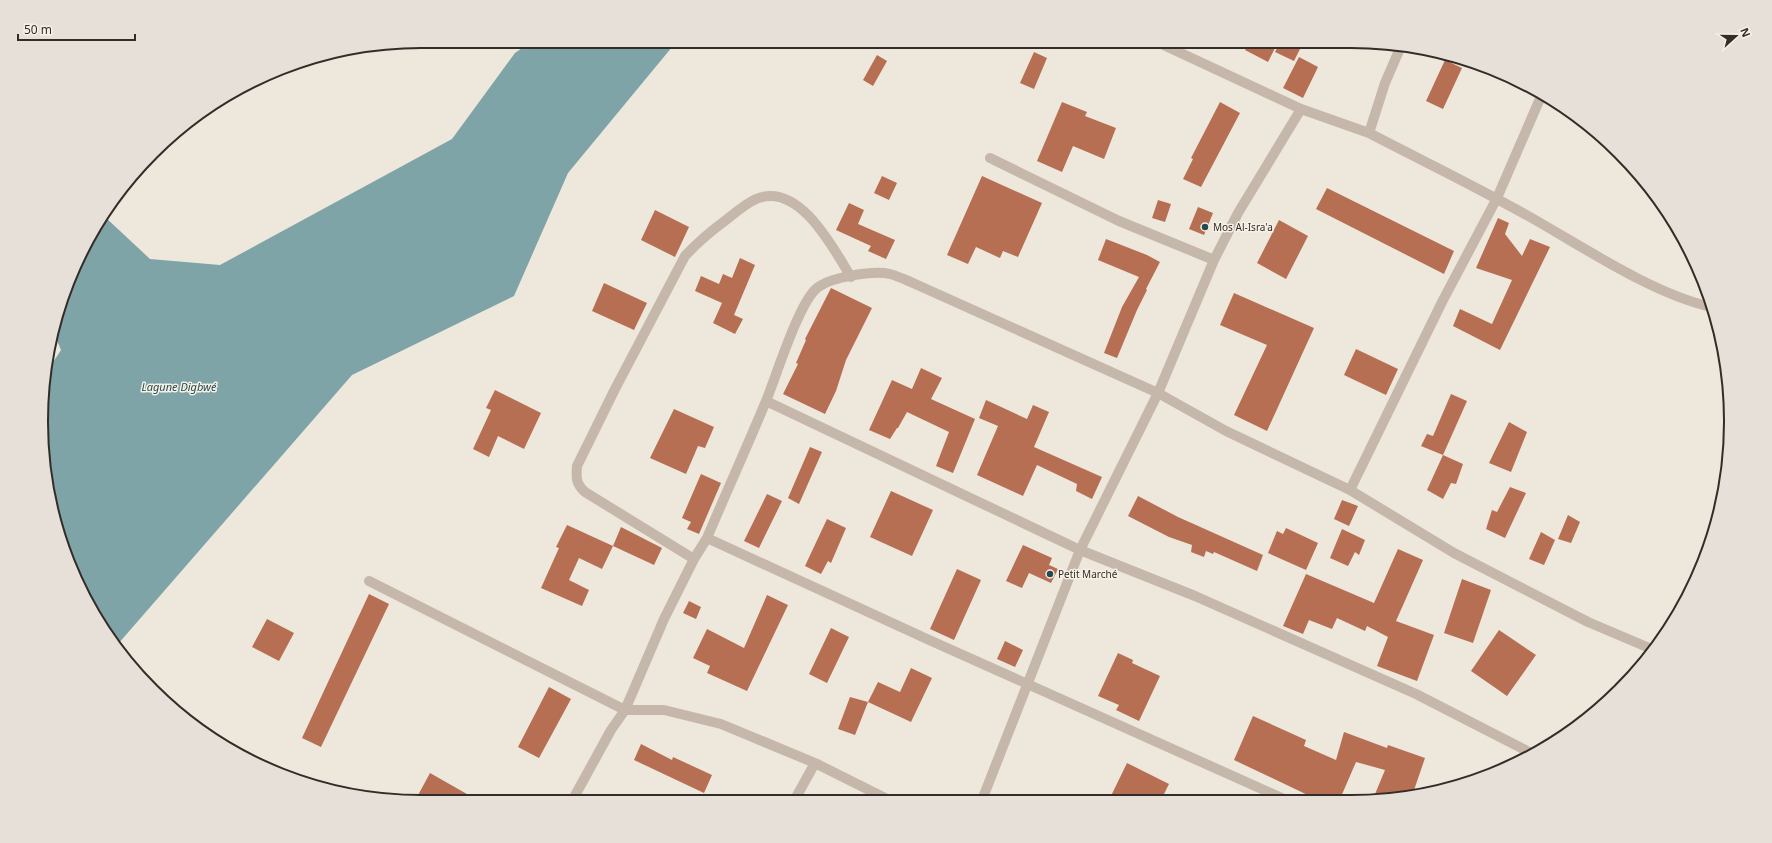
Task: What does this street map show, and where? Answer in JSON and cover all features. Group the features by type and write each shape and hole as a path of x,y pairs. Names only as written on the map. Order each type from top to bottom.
{"street":[{"path":"1170,48 1300,109 1369,133 1497,198 1634,276 1691,302 1705,306"},
{"path":"1369,133 1385,83 1399,51"},
{"path":"1350,490 1442,302 1497,198 1540,100"},
{"path":"984,795 1080,550 1158,393 1214,260 1238,213 1300,109"},
{"path":"990,158 1119,221 1214,260"},
{"path":"694,559 585,492 578,485 576,477 577,466 615,389 685,256 696,244 740,208 756,199 772,196 786,199 801,208 814,221 851,277"},
{"path":"576,795 611,730 625,710 664,619 706,538 766,401 808,297 817,288 833,281 869,273 889,274 913,282 1158,393 1226,431 1350,490 1454,553 1588,622 1648,647"},
{"path":"766,401 1080,550 1195,596 1416,694 1526,751"},
{"path":"706,538 1275,795"},
{"path":"369,581 625,710 664,710 721,724 815,763 879,795"},
{"path":"797,795 815,763"}],"water":[{"name":"Lagune Digbwé","path":"522,48 671,48 568,173 514,296 352,375 120,642 98,608 87,587 68,542 55,494 51,470 48,422 51,373 53,363 61,350 57,341 68,301 87,256 108,219 150,259 220,265 452,139 515,53"}],"building":[{"path":"1246,48 1275,48 1268,62 1245,50"},
{"path":"1277,48 1300,48 1294,61 1275,52"},
{"path":"1034,52 1047,58 1034,89 1020,83"},
{"path":"877,55 887,61 873,86 863,80"},
{"path":"1299,57 1318,67 1303,98 1283,88"},
{"path":"1445,60 1462,68 1443,109 1426,101"},
{"path":"1062,102 1087,112 1085,116 1116,128 1104,159 1073,146 1062,172 1037,161"},
{"path":"1220,102 1240,113 1201,187 1183,179 1193,159 1191,158"},
{"path":"882,176 897,183 889,200 874,193"},
{"path":"982,176 1042,203 1018,257 1003,251 1000,258 976,247 968,264 947,255"},
{"path":"1327,188 1454,251 1444,274 1316,209"},
{"path":"1158,200 1171,204 1165,222 1152,218"},
{"path":"849,203 864,210 858,224 895,240 886,259 868,251 871,246 836,230"},
{"path":"1198,207 1213,213 1204,235 1189,229"},
{"path":"655,210 689,227 675,257 641,240"},
{"path":"1498,218 1509,223 1505,234 1522,256 1530,239 1550,247 1500,350 1453,326 1460,309 1492,324 1512,280 1476,268"},
{"path":"1279,220 1308,236 1286,279 1257,263"},
{"path":"1106,239 1147,255 1160,262 1146,289 1147,290 1117,358 1104,353 1122,307 1139,277 1098,260"},
{"path":"740,258 755,265 734,315 743,319 735,334 713,323 722,303 695,291 701,276 719,284 723,274 732,278"},
{"path":"604,283 647,303 634,330 592,311"},
{"path":"831,288 872,308 846,360 836,391 825,414 783,394 798,364 796,363 806,340 805,339"},
{"path":"1234,293 1314,328 1267,431 1234,415 1267,345 1220,325"},
{"path":"1356,349 1398,369 1386,395 1344,375"},
{"path":"921,368 942,378 931,399 975,419 953,473 936,466 949,432 907,412 890,439 869,430 892,380 912,389"},
{"path":"495,390 541,413 524,449 498,436 489,457 473,449 491,410 486,408"},
{"path":"1451,394 1467,401 1443,455 1421,446 1427,434 1433,436"},
{"path":"986,400 1027,419 1033,405 1049,412 1034,447 1102,477 1092,499 1076,491 1077,484 1037,465 1023,496 977,475 998,426 979,418"},
{"path":"674,409 714,427 705,448 698,446 686,474 650,458"},
{"path":"1509,422 1527,432 1511,472 1489,463"},
{"path":"810,447 822,452 799,504 788,498"},
{"path":"1443,455 1463,464 1456,484 1451,483 1443,499 1427,490"},
{"path":"701,474 721,483 699,534 687,529 691,522 682,518"},
{"path":"1510,487 1526,493 1505,538 1486,529 1492,510 1497,512"},
{"path":"891,491 933,510 912,556 870,537"},
{"path":"767,494 782,501 759,548 744,541"},
{"path":"1138,496 1178,517 1263,555 1257,571 1214,552 1213,554 1206,551 1204,557 1191,552 1192,545 1169,537 1128,516"},
{"path":"1342,500 1358,506 1349,526 1334,519"},
{"path":"1568,515 1580,522 1571,543 1558,539"},
{"path":"827,519 846,528 831,563 828,561 821,574 805,566"},
{"path":"567,525 613,546 602,569 579,558 569,580 589,590 582,606 541,588 559,548 556,547"},
{"path":"621,527 662,548 654,565 613,546"},
{"path":"1286,528 1318,543 1306,570 1268,553 1277,531 1283,534"},
{"path":"1342,529 1365,540 1359,555 1355,552 1348,566 1330,558"},
{"path":"1541,532 1555,540 1544,565 1529,559"},
{"path":"1023,545 1052,558 1049,565 1058,569 1051,583 1029,573 1022,588 1006,581"},
{"path":"1398,549 1423,560 1396,621 1434,635 1417,681 1377,666 1388,637 1367,626 1365,631 1337,618 1332,629 1309,620 1303,634 1283,626 1306,574 1374,603"},
{"path":"957,569 981,580 954,640 930,629"},
{"path":"1462,579 1491,590 1473,643 1444,633"},
{"path":"369,594 389,604 321,747 302,738"},
{"path":"767,595 788,605 747,691 707,673 710,666 693,658 707,629 744,648"},
{"path":"689,601 701,607 696,619 683,613"},
{"path":"267,619 294,633 279,661 252,647"},
{"path":"831,628 849,637 827,683 809,674"},
{"path":"1499,630 1536,655 1507,696 1471,671"},
{"path":"1005,641 1023,650 1015,667 997,659"},
{"path":"1118,653 1133,660 1132,663 1160,676 1139,721 1116,710 1119,705 1098,696"},
{"path":"911,668 932,678 911,722 868,702 878,682 900,692"},
{"path":"549,687 571,699 539,758 518,747"},
{"path":"850,697 868,702 855,735 838,729"},
{"path":"1253,716 1306,740 1304,746 1336,760 1344,732 1387,748 1388,745 1425,758 1414,789 1375,794 1385,770 1356,762 1342,795 1308,795 1234,760"},
{"path":"641,744 672,760 673,757 712,775 704,793 634,760"},
{"path":"1127,763 1169,784 1164,795 1111,795"},
{"path":"430,773 469,795 422,795 418,795"}],"place":[{"name":"Mos Al-Isra'a","path":"1205,227"},
{"name":"Petit Marché","path":"1050,574"}]}
